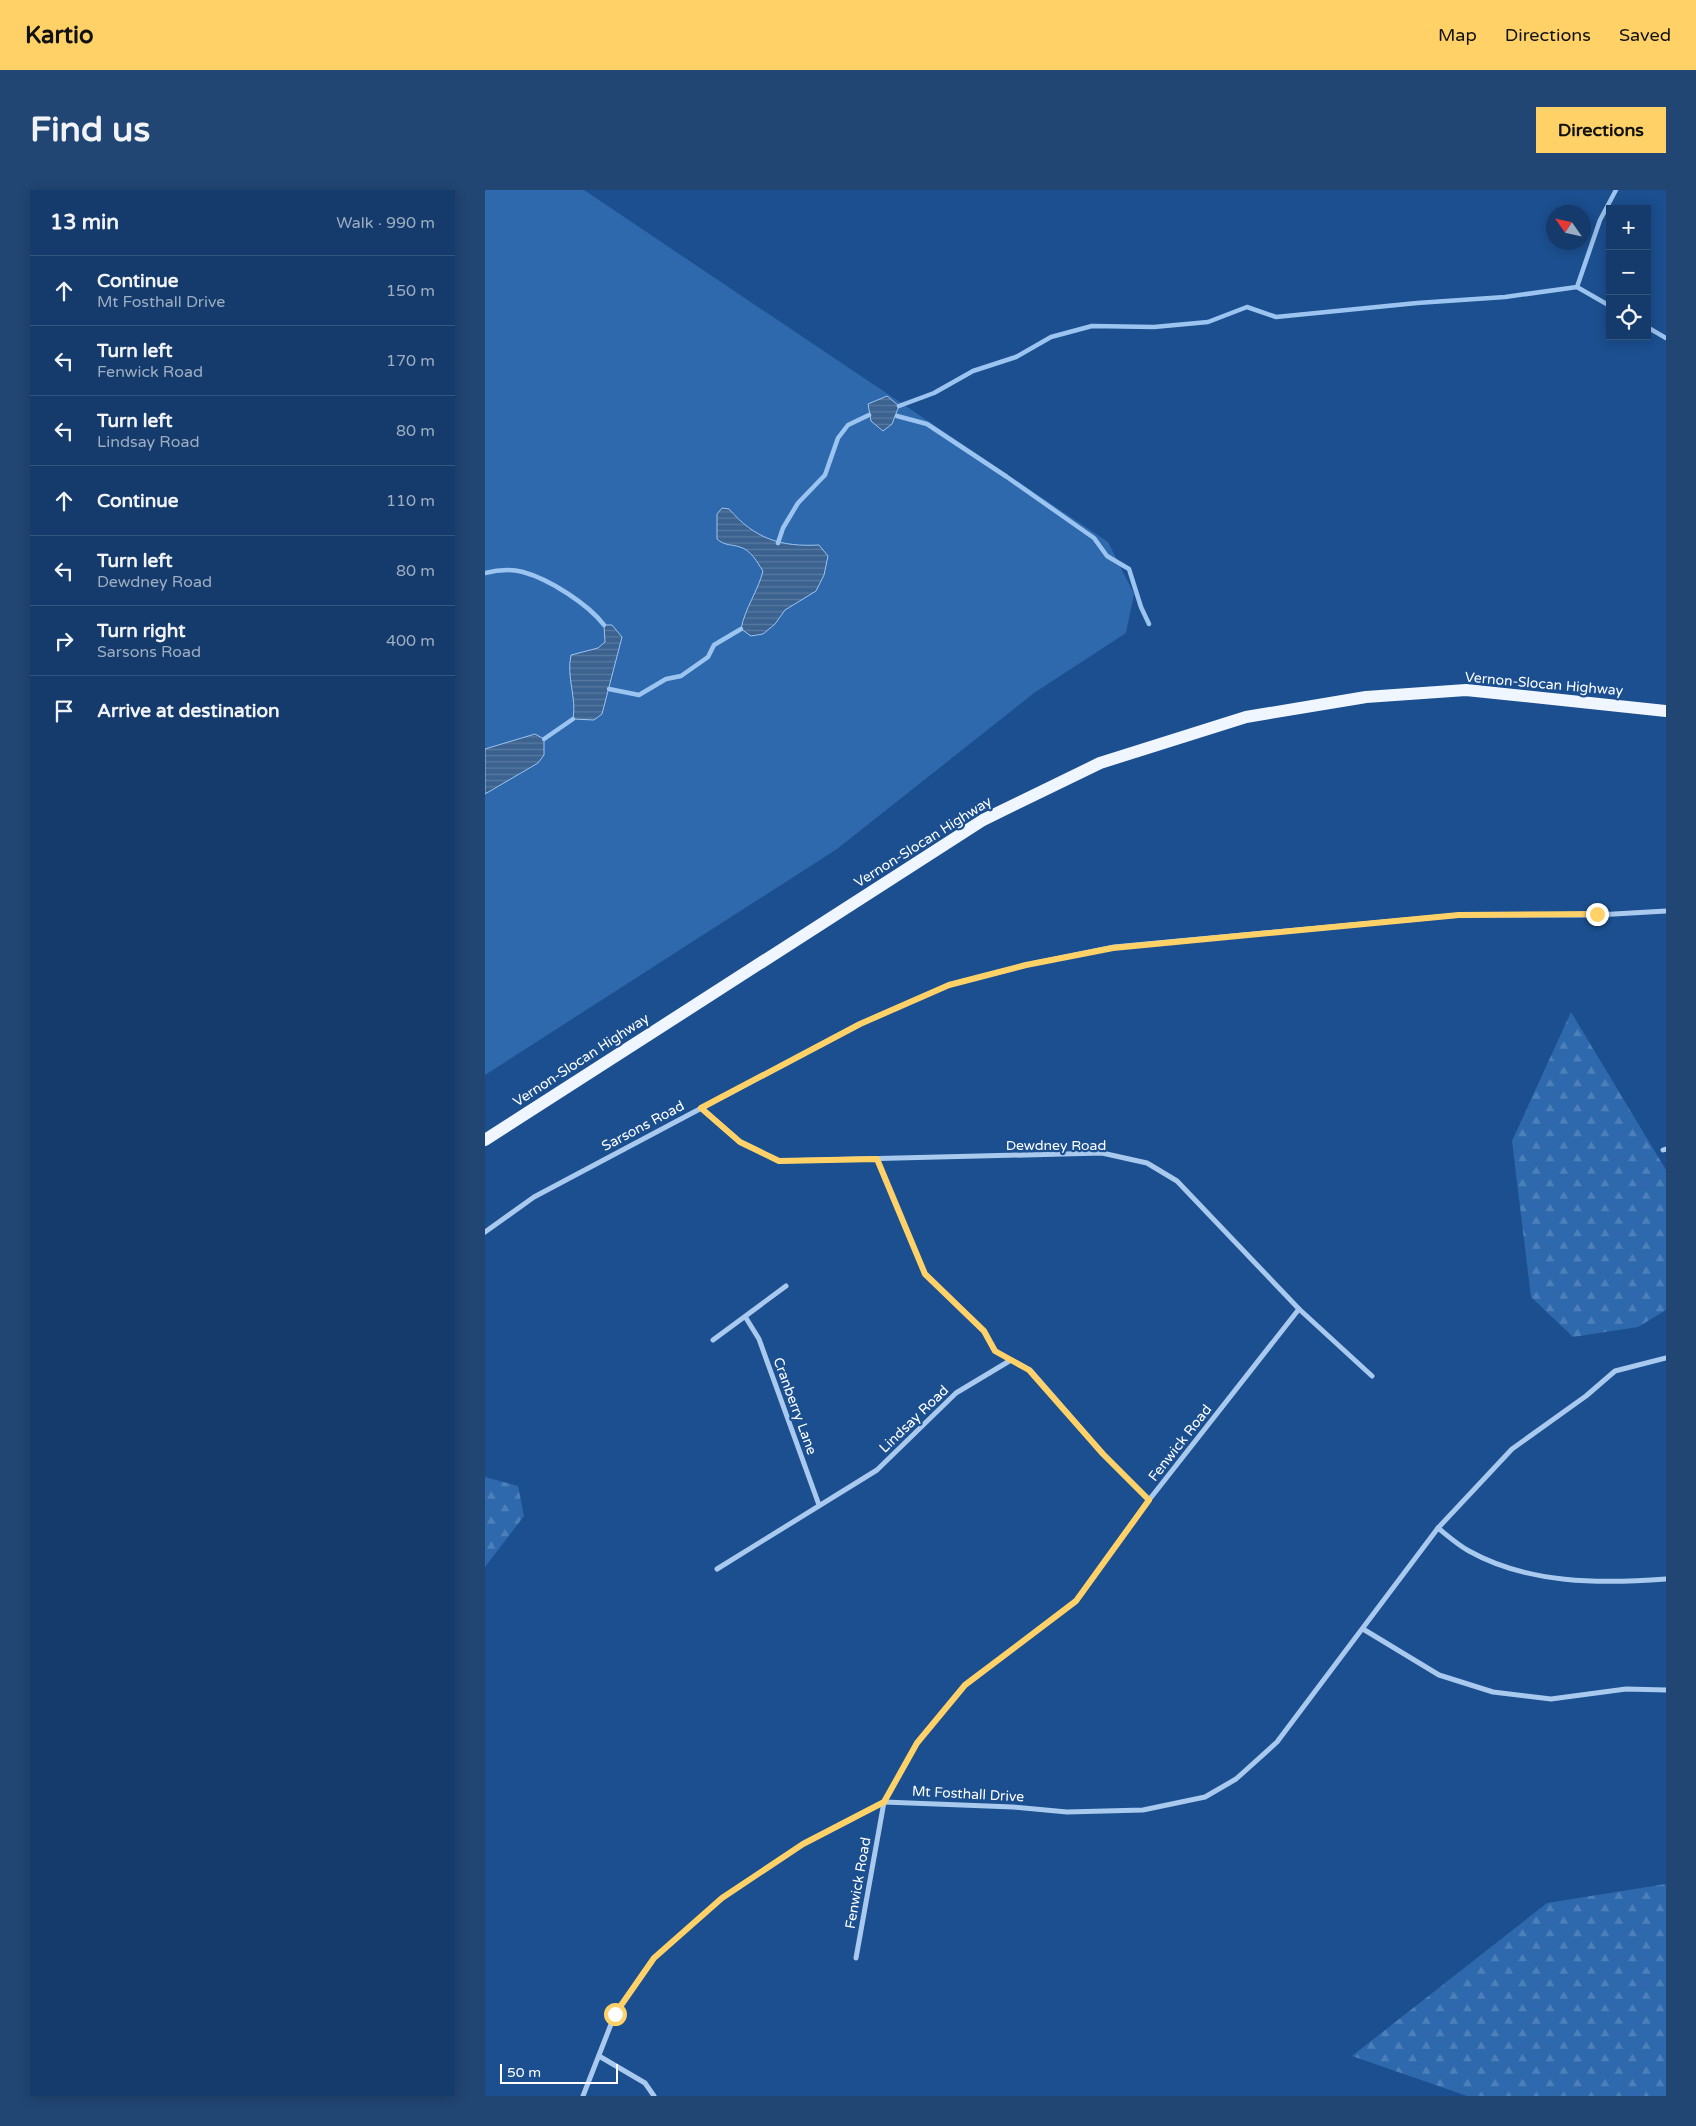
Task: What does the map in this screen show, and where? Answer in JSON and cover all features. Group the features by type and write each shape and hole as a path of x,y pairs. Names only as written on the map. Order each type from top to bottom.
{"main road":[{"name":"Vernon-Slocan Highway","path":"485,1140 983,820 1100,763 1246,717 1366,697 1466,690 1666,711"}],"street":[{"name":"Sarsons Road","path":"485,1232 534,1197 701,1108 860,1024 949,985 1026,965 1113,948 1459,915 1597,914 1666,911"},
{"name":"Dewdney Road","path":"701,1108 740,1142 779,1161 1102,1154 1147,1163 1177,1180 1299,1309 1371,1376"},
{"path":"713,1340 746,1318 786,1286"},
{"name":"Fenwick Road","path":"856,1958 884,1802 917,1743 965,1685 1076,1601 1149,1500 1299,1309"},
{"name":"Cranberry Lane","path":"746,1318 759,1339 819,1505"},
{"name":"Mt Fosthall Drive","path":"583,2096 615,2014 654,1958 722,1898 803,1844 884,1802 1013,1807 1067,1812 1143,1810 1205,1797 1236,1779 1277,1742 1438,1528 1512,1449 1586,1396 1615,1371 1666,1358"},
{"path":"1011,1360 1029,1370 1103,1454 1149,1500"},
{"name":"Lindsay Road","path":"717,1569 877,1470 956,1393 1011,1360"},
{"path":"1438,1528 1468,1551 1519,1571 1562,1580 1666,1580"},
{"path":"1363,1629 1439,1675 1493,1692 1551,1698 1626,1689 1666,1690"},
{"path":"599,2056 645,2083 654,2096"}],"path":[{"path":"877,1159 925,1274 984,1331 995,1351 1011,1360"}],"green space":[{"path":"485,190 584,190 1108,542 1134,594 1126,633 1034,693 837,849 485,1075"},
{"path":"1571,1012 1666,1170 1666,1310 1638,1327 1573,1337 1531,1297 1512,1141"},
{"path":"485,1477 518,1486 524,1516 485,1567"},
{"path":"1666,1884 1666,2096 1467,2096 1352,2056 1547,1903"}],"shaded area":[{"path":"887,396 899,406 892,424 883,431 871,421 868,404"},
{"path":"722,508 729,509 749,528 769,539 793,544 819,545 828,556 824,575 816,591 785,610 775,624 763,634 751,636 741,629 745,614 763,571 747,551 717,539 717,514"},
{"path":"604,625 612,625 622,637 602,714 594,720 573,719 571,655 598,648 605,642"},
{"path":"535,734 544,739 544,755 538,763 485,794 485,749"}],"waterway":[{"path":"899,406 934,393 973,371 1016,357 1051,337 1092,326 1154,327 1208,322 1247,307 1276,317 1417,303 1505,297 1577,287 1600,220 1616,190"},
{"path":"1577,287 1606,304"},
{"path":"1651,329 1666,338"},
{"path":"778,543 783,528 798,503 825,475 838,438 848,425 869,415"},
{"path":"897,416 927,424 1094,538 1107,556 1129,569 1141,607 1149,624"},
{"path":"485,573 509,570 533,575 567,593 588,609 604,625"},
{"path":"609,689 639,695 666,679 681,676 708,657 714,645 741,629"},
{"path":"544,739 573,719"}],"route":[{"path":"615,2014 654,1958 722,1898 803,1844 884,1802 917,1743 965,1685 1076,1601 1149,1500 1103,1454 1029,1370 995,1351 984,1331 925,1274 877,1159 779,1161 740,1142 701,1108 860,1024 949,985 1026,965 1113,948 1329,929 1459,915 1597,914"}]}
